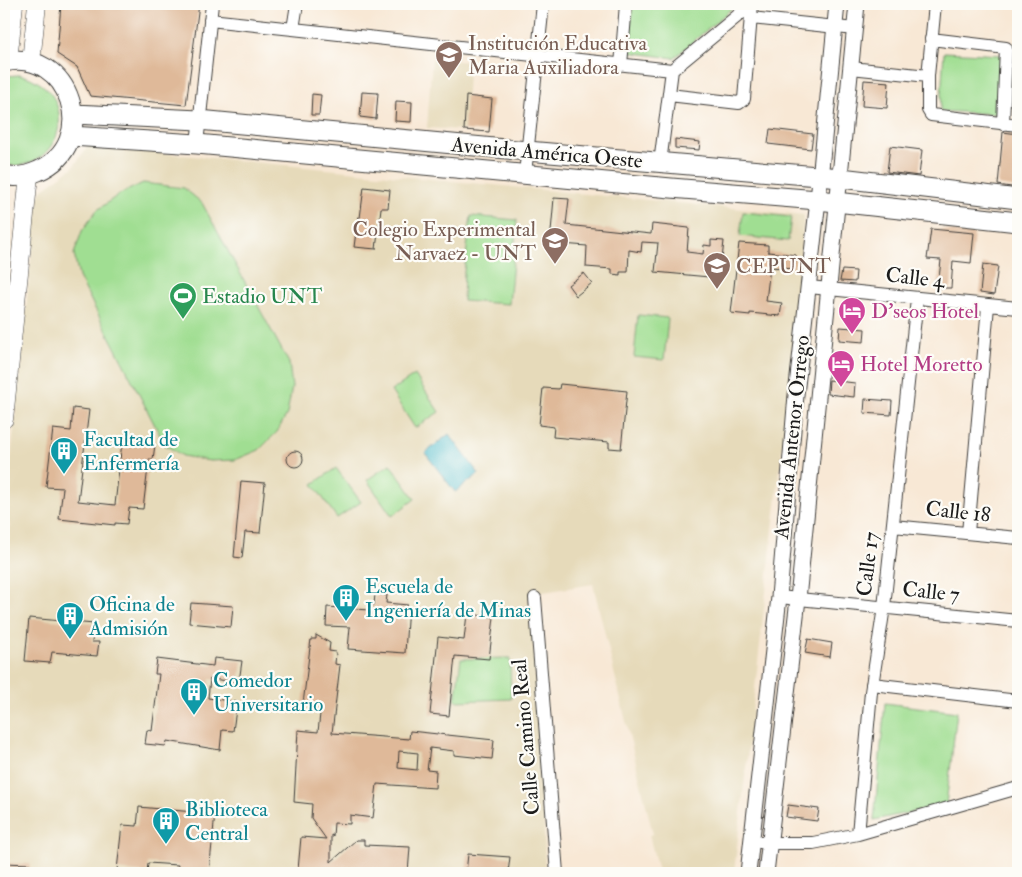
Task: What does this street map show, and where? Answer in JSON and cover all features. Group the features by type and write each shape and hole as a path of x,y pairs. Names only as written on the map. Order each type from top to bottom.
{"main road":[{"path":"4,175 9,177 28,175 52,163 62,154 71,136 74,114 70,97 60,81 47,70 31,62 6,61 14,4"},
{"path":"31,62 37,4"},
{"name":"Avenida América Oeste","path":"74,114 199,120 527,152 841,178 1018,199"},
{"name":"Avenida América Oeste","path":"71,136 198,144 838,201 1018,222"},
{"path":"4,419 28,175"}],"street":[{"path":"198,144 212,4"},
{"path":"293,29 297,4"},
{"path":"525,174 543,4"},
{"path":"621,65 626,4"},
{"path":"669,96 739,103 744,99 752,4"},
{"path":"660,163 672,70 752,4"},
{"name":"Avenida Antenor Orrego","path":"748,873 779,597 796,395 809,287 837,4"},
{"name":"Avenida Antenor Orrego","path":"766,873 798,599 857,4"},
{"path":"935,4 928,76 928,110 931,115 1018,125"},
{"path":"751,18 855,29"},
{"path":"210,20 672,70"},
{"path":"931,39 1004,47 1007,50 1003,124"},
{"path":"851,68 928,76"},
{"path":"825,124 846,125"},
{"name":"Calle 4","path":"809,287 1018,308"},
{"name":"Calle 17","path":"858,834 872,684 884,607 918,298"},
{"path":"968,533 988,306"},
{"name":"Calle 18","path":"893,526 1018,538"},
{"name":"Calle 7","path":"779,597 1018,621"},
{"name":"Calle Camino Real","path":"535,598 557,873"},
{"path":"872,684 1018,701"},
{"path":"751,840 769,843 813,843 858,834 1018,788"}],"shaded area":[{"name":"Institución Educativa Maria Auxiliadora","path":"432,59 469,62 464,130 427,128"},
{"path":"88,146 804,215 790,380 734,873 656,873 658,870 649,835 653,834 593,584 531,594 544,815 545,873 4,873 4,558 6,558 10,526 5,517 37,199 42,190 73,167"}],"green space":[{"path":"633,4 737,4 674,58 627,52"},
{"path":"944,52 1001,55 997,114 940,111"},
{"path":"19,75 32,79 48,91 57,105 59,120 57,134 50,148 38,158 23,165 4,165 4,76"},
{"name":"Estadio UNT","path":"143,183 184,188 202,203 289,363 292,387 287,414 277,432 259,450 235,460 210,461 183,456 165,445 79,277 74,254 82,231 96,211 118,195"},
{"path":"743,212 791,217 788,241 740,236"},
{"path":"471,216 517,220 509,304 463,301 464,272"},
{"path":"638,315 668,318 664,360 634,357"},
{"path":"415,375 439,412 415,428 391,391"},
{"path":"390,464 415,499 392,516 367,480"},
{"path":"336,468 361,502 337,518 313,484"},
{"path":"510,658 511,699 455,701 461,659"},
{"path":"885,703 957,712 946,805 874,820"}],"water":[{"path":"449,434 479,474 455,492 425,453"}],"building":[{"path":"61,4 199,4 186,105 90,96 77,67 57,54"},
{"path":"864,80 889,82 887,108 862,106"},
{"path":"362,92 378,93 376,119 360,117"},
{"path":"312,94 321,95 319,115 311,115"},
{"path":"466,96 492,99 489,132 464,130"},
{"path":"396,101 412,102 411,122 395,121"},
{"path":"770,129 813,134 811,149 768,144"},
{"path":"1003,132 1018,134 1018,188 998,185"},
{"path":"675,139 700,142 699,150 675,148"},
{"path":"890,146 922,150 919,176 887,172"},
{"path":"364,187 390,190 388,208 381,208 376,249 354,247"},
{"path":"554,198 569,199 566,225 651,234 652,224 689,228 687,252 703,254 704,245 711,246 711,240 724,241 720,278 655,272 658,243 642,242 641,252 629,250 628,272 620,272 620,275 612,274 612,269 586,267 587,246 550,243"},
{"path":"931,229 974,233 971,263 953,261 951,288 938,288 941,260 927,259"},
{"path":"739,243 768,245 768,252 796,255 794,269 770,267 766,301 782,303 780,316 731,313"},
{"path":"983,264 998,266 994,295 980,293"},
{"path":"842,270 856,271 855,282 840,281"},
{"path":"584,273 592,283 576,296 568,285"},
{"name":"D'seos Hotel","path":"840,327 865,329 864,342 839,340"},
{"name":"Hotel Moretto","path":"829,380 855,383 854,397 828,394"},
{"path":"560,384 627,391 621,449 609,448 609,442 553,437 554,427 539,425 543,388 559,389"},
{"path":"865,399 892,401 891,415 864,413"},
{"name":"Facultad de Enfermería","path":"73,408 89,410 78,501 115,505 122,442 155,445 153,459 149,459 143,509 129,508 127,524 115,523 115,525 59,519 63,488 46,487 53,429 71,431"},
{"path":"292,451 298,451 303,456 301,465 292,467 287,462 287,456"},
{"path":"241,481 265,483 260,533 245,532 242,558 234,557"},
{"name":"Escuela de Ingeniería de Minas","path":"375,594 387,595 386,603 408,605 405,653 348,649 350,627 326,626 327,607 369,610 370,605 374,605"},
{"path":"191,603 233,606 231,627 189,623"},
{"path":"467,614 494,617 489,659 455,656 449,716 430,714 438,637 464,640"},
{"name":"Oficina de Admisión","path":"29,618 94,624 92,642 99,642 97,656 52,652 50,663 25,661"},
{"path":"316,635 330,643 329,651 336,652 335,664 340,665 332,733 409,739 410,731 494,740 492,759 454,755 454,751 430,748 427,770 436,771 435,788 377,784 373,818 350,815 350,824 334,823 333,836 331,835 331,862 356,840 364,840 364,845 410,847 408,873 344,873 298,870 301,837 326,839 311,818 312,804 294,802 298,730 318,732 320,714 313,711 313,705 303,704 311,639 316,639","holes":["399,751 418,753 417,770 398,768"]},
{"path":"808,639 832,643 830,657 805,653"},
{"name":"Comedor Universitario","path":"214,658 242,661 239,682 210,679 208,698 237,702 233,731 222,730 220,750 167,741 166,746 145,744 147,730 152,731 159,674 155,674 157,659 213,666"},
{"path":"788,805 819,809 817,821 786,817"},
{"name":"Biblioteca Central","path":"139,807 215,814 209,873 177,873 178,865 148,863 147,873 117,870 122,825 137,826"},
{"path":"468,854 510,857 508,873 466,873"},
{"path":"4,863 30,864 29,872 4,871"}],"place":[{"name":"Institución Educativa Maria Auxiliadora","path":"449,79"},
{"name":"Colegio Experimental Narvaez - UNT","path":"555,265"},
{"name":"CEPUNT","path":"717,290"},
{"name":"Estadio UNT","path":"183,320"},
{"name":"D'seos Hotel","path":"852,335"},
{"name":"Hotel Moretto","path":"841,388"},
{"name":"Facultad de Enfermería","path":"64,475"},
{"name":"Escuela de Ingeniería de Minas","path":"346,622"},
{"name":"Oficina de Admisión","path":"70,640"},
{"name":"Comedor Universitario","path":"194,716"},
{"name":"Biblioteca Central","path":"166,845"}]}
